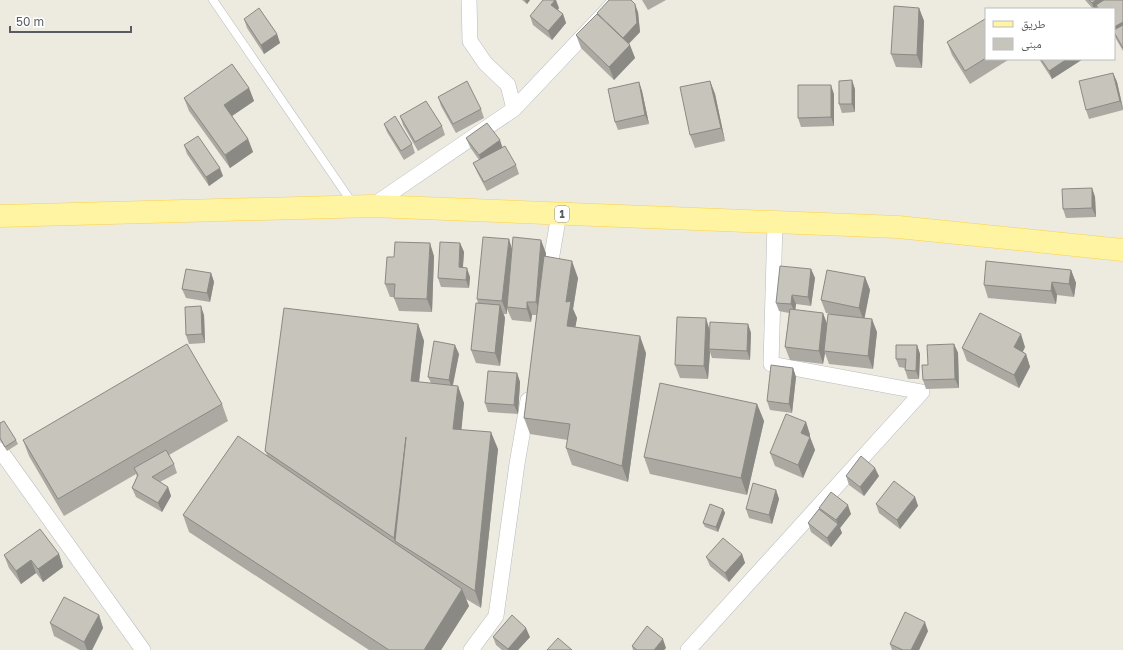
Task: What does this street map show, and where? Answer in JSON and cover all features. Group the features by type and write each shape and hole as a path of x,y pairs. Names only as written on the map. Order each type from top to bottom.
{"main road":[{"name":"1","path":"0,216 364,207 898,227 1123,250"}],"street":[{"path":"469,0 470,40 485,63 508,86 514,109"},
{"path":"364,207 514,109 617,0"},
{"path":"547,289 559,214"},
{"path":"688,650 922,392 770,364 775,222"},
{"path":"471,650 496,616 517,464 530,387"},
{"path":"0,450 143,650"}],"lane":[{"path":"213,0 364,207"}],"building":[{"path":"543,0 555,0 551,5 563,14 548,31 530,16"},
{"path":"609,0 631,0 635,4 637,23 623,38 597,13"},
{"path":"1089,0 1096,0 1092,3"},
{"path":"1104,0 1123,0 1123,22 1115,26 1115,8 1098,8 1096,5"},
{"path":"894,6 919,8 917,55 891,54"},
{"path":"259,8 277,34 261,45 244,19"},
{"path":"597,14 630,45 609,67 576,35"},
{"path":"985,19 985,59 965,71 947,42"},
{"path":"1123,25 1123,48 1115,34 1115,29"},
{"path":"1042,60 1066,60 1049,71"},
{"path":"232,64 249,88 224,105 248,139 225,155 184,98"},
{"path":"1113,73 1120,101 1086,110 1079,81"},
{"path":"852,80 852,104 839,104 839,81"},
{"path":"467,81 481,109 453,124 438,97"},
{"path":"710,81 721,128 690,135 680,87"},
{"path":"639,82 645,115 615,122 608,89"},
{"path":"798,85 831,85 831,117 798,118"},
{"path":"426,101 442,126 415,142 400,116"},
{"path":"395,116 412,144 401,151 384,124"},
{"path":"487,123 500,140 479,155 466,138"},
{"path":"198,136 220,168 206,177 184,145"},
{"path":"505,146 516,165 484,182 473,163"},
{"path":"1092,188 1092,208 1063,209 1062,189"},
{"path":"483,237 509,239 502,301 477,299"},
{"path":"513,237 541,240 536,302 527,302 527,309 507,307"},
{"path":"395,242 430,243 427,299 394,298 395,284 385,284 387,257 394,257"},
{"path":"440,242 460,243 459,267 467,268 466,280 438,278"},
{"path":"544,256 572,261 566,302 571,301 567,326 640,336 622,466 566,448 570,424 524,418"},
{"path":"986,261 1071,270 1069,284 1052,282 1051,291 984,285"},
{"path":"780,266 811,269 808,297 792,295 791,304 776,303"},
{"path":"186,269 211,273 207,293 182,289"},
{"path":"827,270 865,277 859,308 821,300"},
{"path":"476,303 500,305 495,353 471,350"},
{"path":"201,306 202,334 186,335 185,307"},
{"path":"284,308 418,324 411,381 458,386 453,429 491,432 475,591 395,541 406,437 394,538 265,451"},
{"path":"790,309 823,313 819,351 785,347"},
{"path":"980,313 1021,334 1014,347 1026,354 1014,375 962,348"},
{"path":"828,314 872,319 868,356 824,351"},
{"path":"677,317 706,318 704,366 675,365"},
{"path":"710,322 748,324 747,351 709,349"},
{"path":"434,341 455,345 449,380 428,377"},
{"path":"187,344 222,404 58,499 23,440"},
{"path":"954,344 955,379 923,380 922,365 928,365 927,345"},
{"path":"896,345 917,345 916,371 905,370 906,359 896,359"},
{"path":"771,365 793,368 789,404 767,401"},
{"path":"488,371 517,373 514,405 485,403"},
{"path":"660,383 757,404 741,478 644,457"},
{"path":"786,414 806,422 801,433 810,437 798,465 770,453"},
{"path":"4,421 16,440 5,447 0,438 0,423"},
{"path":"238,436 462,589 424,650 389,650 183,515"},
{"path":"166,450 174,464 152,477 168,487 158,503 132,488 138,475 134,468"},
{"path":"861,456 875,468 860,487 846,476"},
{"path":"894,481 915,497 897,520 876,504"},
{"path":"753,483 776,490 769,515 746,509"},
{"path":"831,492 848,505 836,520 819,508"},
{"path":"710,504 723,509 716,527 703,523"},
{"path":"819,509 838,524 827,538 808,523"},
{"path":"40,529 59,554 38,569 31,560 16,571 4,555"},
{"path":"723,538 742,554 725,573 706,557"},
{"path":"64,597 99,615 84,642 50,623"},
{"path":"905,612 925,622 911,650 903,650 890,644"},
{"path":"512,615 526,628 508,649 493,637"},
{"path":"647,626 663,639 654,650 637,650 632,646"},
{"path":"558,638 572,650 547,650"}]}
